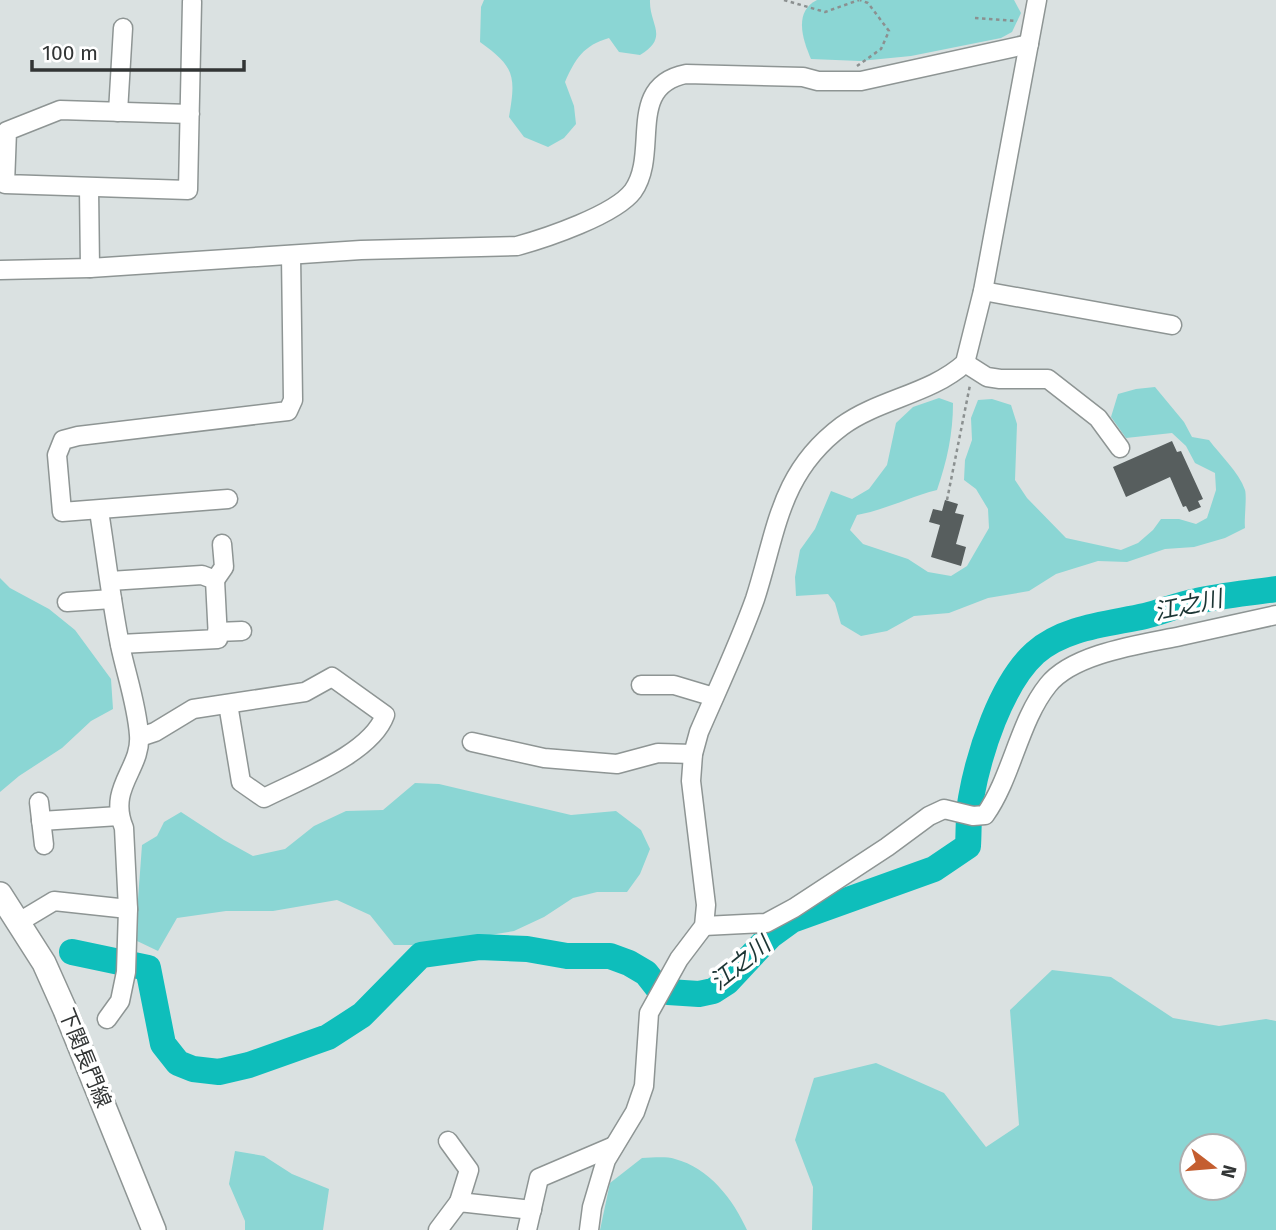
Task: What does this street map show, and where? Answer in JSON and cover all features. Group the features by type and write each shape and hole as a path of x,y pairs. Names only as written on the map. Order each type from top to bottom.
{"main road":[{"name":"下関長門線","path":"0,894 44,963 154,1230"}],"street":[{"path":"969,366 1037,0"},
{"path":"190,114 60,110 7,131 5,184 188,190 190,114 192,2"},
{"path":"118,112 123,28"},
{"path":"0,270 90,268 361,250 517,246 540,240 624,202 640,177 650,100 671,77 686,74 862,80 1029,44"},
{"path":"89,188 90,268"},
{"path":"228,499 62,512 57,455 63,440 78,436 288,411 293,400 291,255"},
{"path":"983,291 1172,325"},
{"path":"969,366 987,377 1048,379 1098,418 1120,448"},
{"path":"589,1230 606,1160 635,1112 644,1086 649,1013 680,959 704,926 706,905 691,781 693,754 754,600 790,484 813,453 843,425 969,366"},
{"path":"99,510 120,644 140,737 136,757 120,798 119,816 124,828 128,909 126,972 120,1001 107,1019"},
{"path":"120,644 218,639 215,580 224,567 222,544"},
{"path":"67,602 111,590 202,575 215,580"},
{"path":"704,926 766,923 794,908 944,808 973,816 985,815 997,798 1036,706 1048,685 1064,670 1110,651 1276,615"},
{"path":"217,632 242,631"},
{"path":"140,737 155,732 194,709 305,692 332,677 385,715 382,723 352,754 264,798 241,782 228,704"},
{"path":"641,685 674,685 714,697"},
{"path":"472,742 544,758 617,764 658,753 693,754"},
{"path":"39,802 44,845"},
{"path":"41,821 119,816"},
{"path":"19,922 54,901 128,909"},
{"path":"438,1230 459,1202 469,1170 448,1141"},
{"path":"527,1230 540,1178 614,1146"},
{"path":"459,1202 532,1210"}],"path":[{"path":"784,0 825,12 860,0 868,3 889,31 881,49 854,68"},
{"path":"975,18 1033,21"},
{"path":"947,500 969,366"}],"shaded area":[{"path":"484,0 650,0 656,36 649,48 640,55 619,52 609,38 581,54 565,82 574,106 576,124 564,138 548,147 524,137 509,117 512,92 510,74 500,58 480,42 481,7"},
{"path":"817,0 1014,0 1021,13 1012,32 1001,38 911,56 860,61 811,59 803,35 802,19 810,5"},
{"path":"1155,387 1184,422 1192,437 1209,440 1242,483 1246,493 1245,528 1225,538 1194,547 1165,549 1127,562 1098,561 1056,574 1029,591 988,598 949,613 914,616 887,631 861,636 841,624 835,603 828,594 796,596 795,577 800,550 815,529 831,491 852,499 869,489 887,465 896,423 913,407 939,398 953,403 949,447 937,490 857,515 850,530 863,544 908,559 928,572 951,576 967,566 989,528 988,509 976,489 964,480 965,460 972,440 971,418 978,400 992,399 1011,405 1017,424 1015,480 1027,498 1066,538 1121,550 1138,543 1161,519 1179,519 1196,524 1207,518 1216,490 1215,473 1195,463 1186,446 1172,433 1126,438 1111,417 1118,394"},
{"path":"0,578 10,588 49,609 75,630 111,679 113,709 91,721 62,748 0,792"},
{"path":"415,783 439,784 571,815 616,811 641,830 650,849 640,874 627,892 597,892 573,898 544,917 514,931 428,945 394,945 370,915 337,900 273,911 226,911 177,918 158,951 135,940 142,845 157,836 164,822 181,812 253,856 285,849 314,826 346,811 383,810"},
{"path":"1052,970 1111,977 1173,1018 1219,1026 1266,1019 1276,1021 1276,1230 812,1230 813,1187 795,1140 814,1078 876,1063 944,1093 986,1147 1019,1125 1010,1010"},
{"path":"235,1151 264,1156 292,1174 329,1189 323,1230 245,1230 245,1221 229,1184"},
{"path":"642,1158 671,1158 699,1170 727,1196 747,1230 600,1230 610,1183"}],"building":[{"path":"1172,441 1177,452 1181,451 1203,499 1198,501 1201,507 1189,512 1186,506 1183,507 1170,477 1126,497 1113,467"},
{"path":"945,500 958,504 955,513 964,515 956,544 966,547 961,566 931,557 940,525 929,522 933,509 942,511"}],"waterway":[{"name":"江之川","path":"72,952 148,968 163,1044 178,1063 193,1069 219,1072 249,1065 328,1037 362,1015 421,955 479,947 527,949 567,956 610,956 646,973 657,987 668,992 699,994 713,991 727,982 770,936 792,920 934,869 968,846 971,798 993,720 1023,666 1047,644 1073,632 1145,616 1190,602 1276,589"}]}
